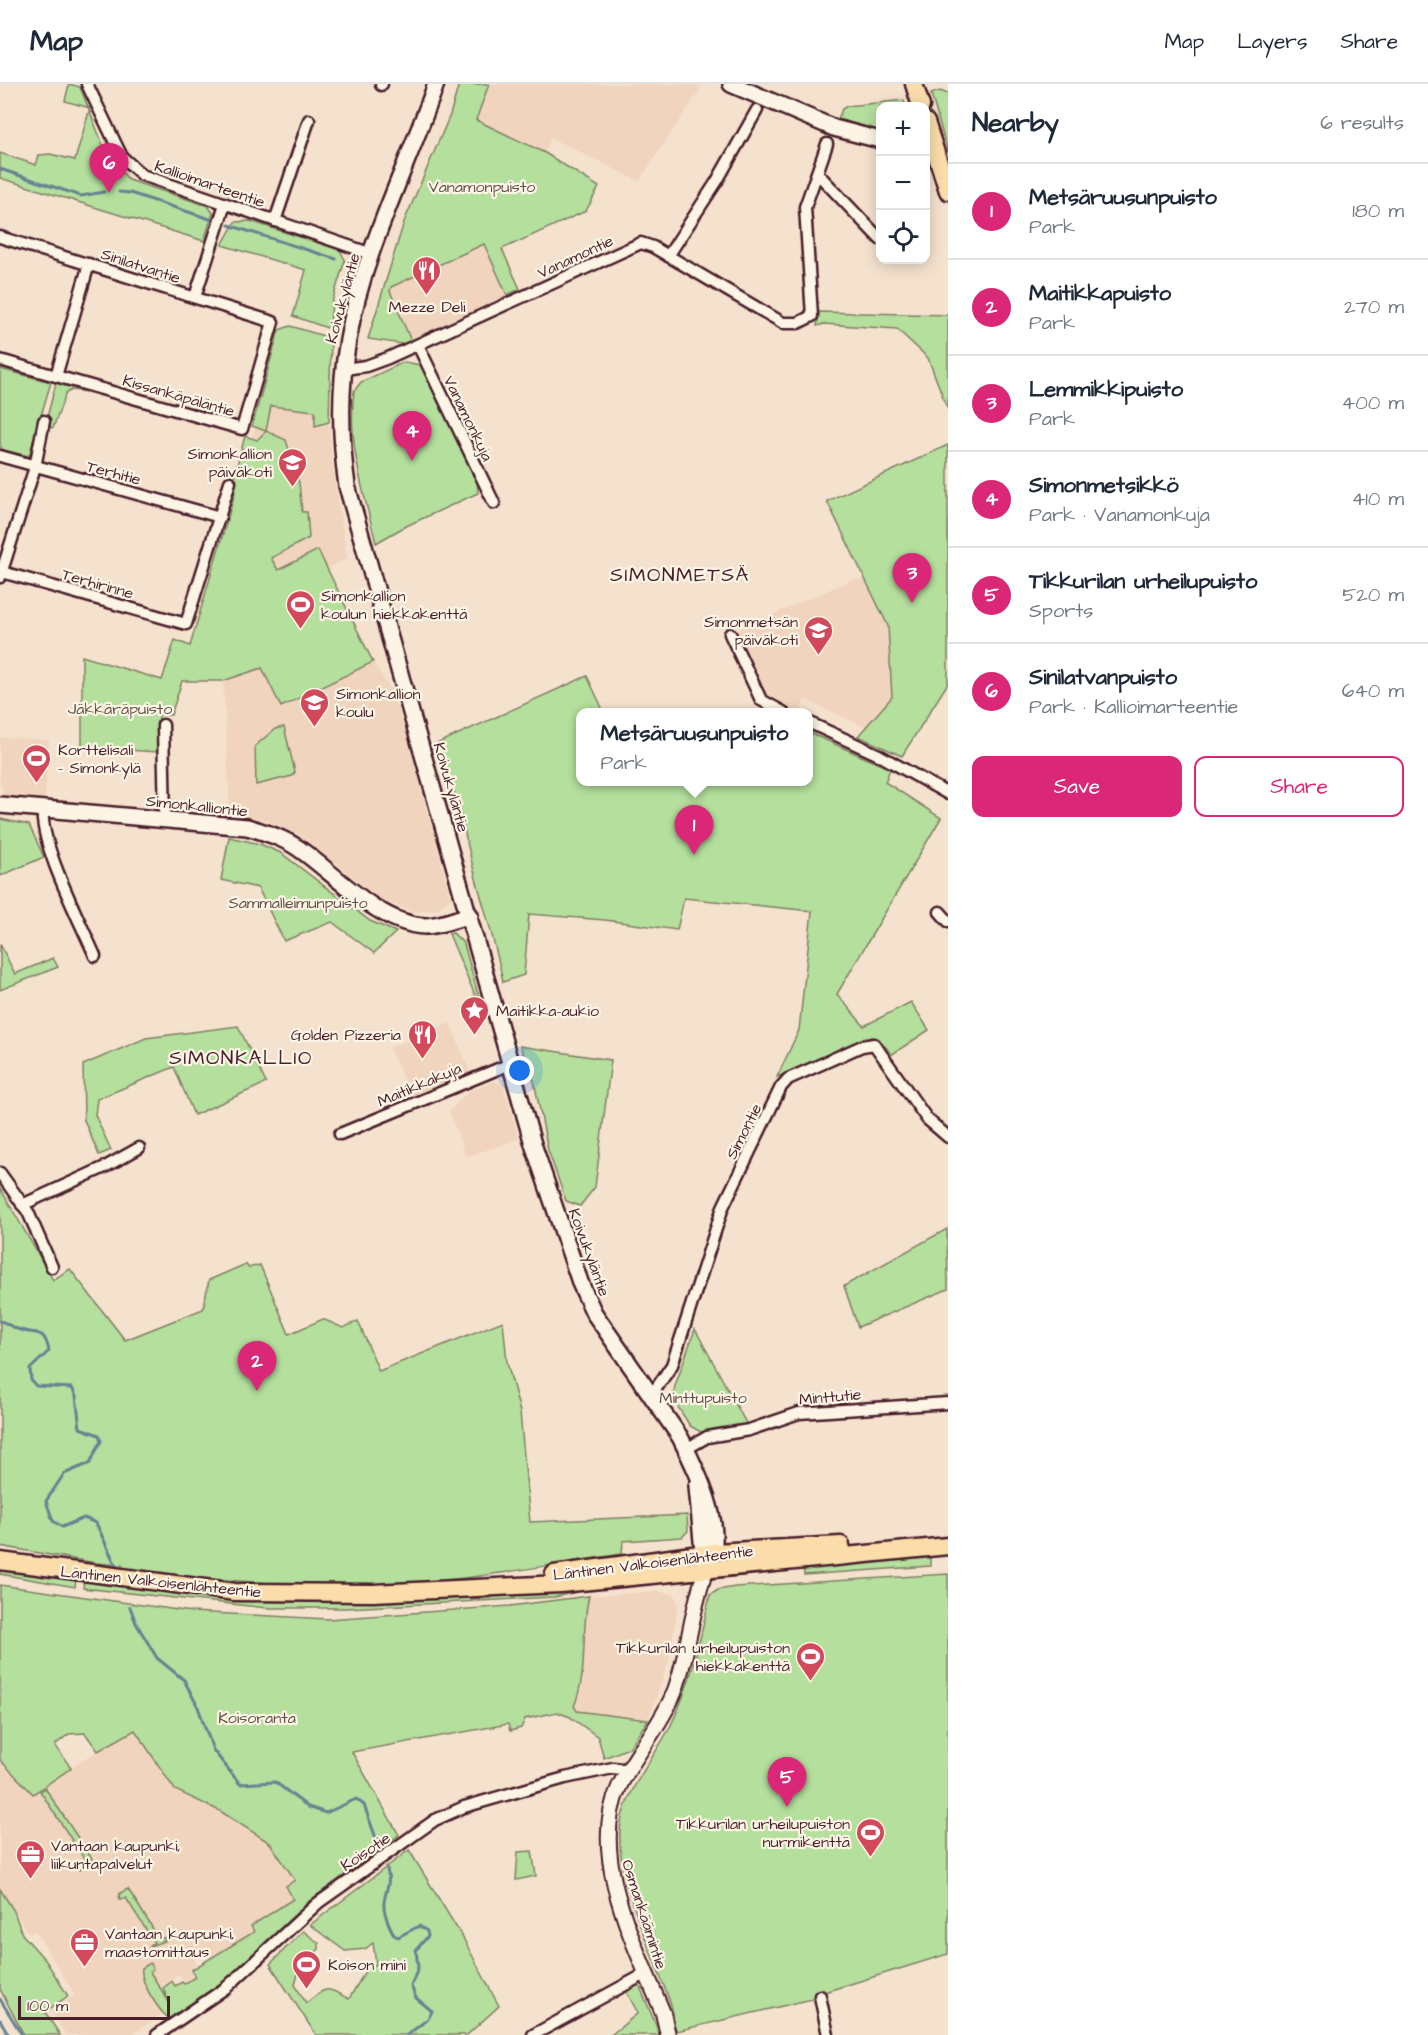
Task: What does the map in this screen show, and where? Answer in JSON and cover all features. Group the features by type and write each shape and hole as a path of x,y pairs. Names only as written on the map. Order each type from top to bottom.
{"main road":[{"name":"Koivukyläntie","path":"436,84 372,254 348,338 341,427 347,486 533,1144 586,1300 686,1449 708,1503 707,1558"},
{"path":"731,84 834,128 876,139"},
{"path":"914,84 920,102"},
{"path":"930,149 948,191"},
{"name":"Simonkalliontie","path":"0,805 235,825 278,837 296,847 369,902 400,921 428,926 470,915"},
{"name":"Läntinen Valkoisenlähteentie","path":"0,1561 235,1592 373,1593 560,1584 707,1558 948,1540"},
{"name":"Läntinen Valkoisenlähteentie","path":"707,1558 948,1546"}],"street":[{"name":"Kallioimarteentie","path":"87,84 122,157 130,168 154,181 372,254"},
{"path":"668,256 717,181 757,110"},
{"path":"275,221 309,120"},
{"path":"827,144 817,173 876,235"},
{"name":"Vanamontie","path":"344,369 366,366 418,345 636,245 647,244 783,323 798,323 812,316 806,207 817,173"},
{"path":"195,297 225,204"},
{"name":"Sinilatvantie","path":"0,237 68,261 89,264 273,322"},
{"path":"56,376 89,264"},
{"name":"Kissankäpäläntie","path":"0,360 242,429 273,322"},
{"name":"Vanamonkuja","path":"418,345 494,503"},
{"path":"1,574 35,466 44,421"},
{"name":"Terhitie","path":"0,456 220,517"},
{"path":"220,517 230,482"},
{"name":"Terhirinne","path":"1,574 186,624 220,517"},
{"path":"730,634 761,700 776,708"},
{"path":"813,724 879,755 948,794"},
{"path":"163,725 165,820"},
{"path":"43,810 44,833 51,853 95,956"},
{"path":"940,912 948,921"},
{"name":"Simontie","path":"651,1396 672,1365 723,1207 781,1087 788,1080 862,1046 874,1044 927,1119 948,1137"},
{"name":"Maitikkakuja","path":"340,1134 510,1064"},
{"path":"22,1205 109,1165 139,1148"},
{"path":"0,1173 22,1205 52,1267"},
{"name":"Minttutie","path":"686,1449 707,1437 749,1430 799,1413 948,1403"},
{"name":"Osmankäämintie","path":"668,2035 663,2013 615,1886 607,1844 613,1803 628,1770 652,1735 674,1693 707,1558"},
{"name":"Koisotie","path":"157,2035 227,1987 312,1908 435,1820 464,1807 565,1778 612,1768 628,1770"},
{"path":"533,2035 647,1973"},
{"path":"820,1996 828,2035"}],"shaded area":[{"path":"489,84 693,84 702,87 639,181 551,138 545,153 475,119"},
{"path":"484,244 507,295 411,341 390,291 391,287"},
{"name":"Simonkallion koulu","path":"271,405 315,411 315,425 329,422 332,462 347,558 327,568 373,662 391,690 407,735 451,899 438,909 414,912 381,900 300,835 268,821 230,813 223,681 262,668 248,514 252,457 257,440 251,439 255,427 266,431"},
{"name":"Simonmetsän päiväkoti","path":"864,579 888,626 892,697 866,727 805,700 802,708 786,708 764,697 736,631 851,580"},
{"path":"0,737 49,740 45,799 5,795 0,785"},
{"path":"450,1023 470,1072 411,1096 389,1048"},
{"path":"494,1081 503,1084 519,1139 466,1157 449,1111 469,1091"},
{"path":"658,1591 675,1595 678,1605 669,1661 648,1720 577,1711 574,1706 582,1689 583,1618 589,1596"},
{"path":"135,1730 175,1790 220,1811 270,1843 295,1880 294,1899 251,1926 254,1932 211,1959 206,1952 194,1959 197,1964 189,1969 194,1977 184,1982 179,1974 160,1987 172,2008 131,2035 66,2035 51,2012 75,1995 35,1931 29,1934 0,1889 0,1760 33,1794 85,1758"}],"green space":[{"path":"69,84 80,87 88,107 65,101"},
{"name":"Vanamonpuisto","path":"459,84 489,84 476,120 545,153 599,187 586,211 502,249 520,289 507,295 484,244 391,287 390,291 411,341 402,344 368,339 404,222 450,115"},
{"path":"940,91 948,94 948,153 931,94"},
{"path":"876,103 876,130 838,119 842,109 847,106"},
{"path":"89,110 107,155 129,180 208,206 213,213 204,241 0,178 0,153 36,165 39,155 50,154 75,160"},
{"path":"250,221 340,250 345,260 332,302 330,326 327,328 293,316 306,270 222,245 235,222"},
{"path":"819,312 948,315 948,410 928,358 897,329 824,324 817,326"},
{"path":"290,326 331,338 329,422 315,426 315,411 271,406 266,431 252,426 279,330"},
{"path":"404,362 421,365 424,369 473,471 478,493 404,527 376,543 355,449 352,410 354,391 361,382"},
{"path":"0,369 51,382 29,456 3,450 0,446"},
{"path":"56,383 86,392 72,390 66,393 53,428 45,425"},
{"name":"Jäkkäräpuisto","path":"266,431 286,440 299,483 302,512 307,512 309,538 271,558 278,570 318,550 373,662 281,707 262,668 223,681 182,681 171,715 159,715 157,752 82,747 82,656 162,680 175,640 190,646 235,493 232,484 245,436 257,440"},
{"path":"948,445 948,683 902,756 858,736 892,697 888,626 827,501"},
{"path":"587,676 602,708 576,708 576,786 813,786 813,734 890,769 885,782 941,818 837,994 864,1026 911,1002 929,1030 891,1055 886,1047 872,1037 777,1077 799,1030 812,911 684,898 677,930 605,920 529,914 524,975 503,982 458,806 448,775 434,745"},
{"path":"284,727 295,772 292,776 256,785 255,746 275,729"},
{"path":"0,819 29,825 44,857 0,876"},
{"name":"Sammalleimunpuisto","path":"229,837 260,844 281,853 370,921 396,932 374,953 332,922 284,941 258,888 221,880"},
{"path":"453,933 464,944 479,998 477,1000 449,934"},
{"path":"0,944 15,974 53,958 58,967 0,990"},
{"path":"238,1026 266,1083 194,1115 174,1067 97,1099 95,1115 111,1150 99,1155 84,1120 83,1065 146,1038"},
{"path":"520,1046 611,1060 595,1187 580,1206 566,1201 548,1150 534,1081"},
{"path":"0,1188 53,1280 70,1269 125,1340 203,1309 209,1280 246,1264 248,1268 260,1265 289,1334 323,1319 343,1328 358,1321 379,1371 503,1321 507,1362 520,1412 530,1522 687,1515 688,1531 682,1537 623,1541 622,1554 453,1579 363,1585 260,1582 123,1572 122,1565 96,1563 0,1546"},
{"path":"947,1229 948,1289 858,1327 844,1286"},
{"name":"Minttupuisto","path":"695,1329 747,1425 701,1432 690,1426 678,1407 673,1397 675,1386"},
{"path":"930,1554 930,1566 804,1575 803,1565"},
{"path":"0,1568 76,1579 75,1587 0,1574"},
{"path":"948,1574 948,1954 818,1994 812,1999 677,2031 671,2005 627,1886 620,1838 622,1817 631,1793 665,1737 684,1694 710,1595 718,1590 735,1587"},
{"path":"84,1580 144,1589 246,1598 470,1595 471,1599 491,1598 491,1593 590,1589 555,1597 346,1608 267,1608 83,1588"},
{"name":"Koisoranta","path":"0,1585 192,1612 328,1619 510,1606 589,1596 583,1666 579,1693 574,1706 577,1711 648,1720 629,1748 604,1758 598,1737 570,1717 557,1712 525,1719 521,1728 510,1731 508,1724 352,1752 399,1835 309,1901 212,1993 170,2019 151,1996 142,1974 142,1968 150,1963 153,1969 150,1972 169,2002 163,1988 172,1981 175,1986 182,1982 184,1984 195,1977 191,1970 254,1932 251,1926 293,1899 286,1886 295,1880 270,1843 220,1811 175,1790 135,1730 98,1751 85,1733 69,1734 55,1745 71,1768 33,1794 0,1760"},
{"path":"45,1788 92,1859 93,1863 80,1870 78,1866 85,1860 40,1791"},
{"path":"409,1850 463,1938 499,2006 467,2035 316,2035 270,1964 303,1931 319,1943 319,1949 299,1970 295,1985 306,2003 326,1990 335,1991 349,1999 367,1968 376,1964 373,1943 365,1949 345,1951 310,1925"},
{"path":"532,1851 536,1876 516,1880 518,1852"},
{"path":"0,1889 14,1911 22,1934 46,1961 68,1996 45,2012 60,2035 24,2035 0,1989"},
{"path":"128,1889 160,1940 165,1937 165,1941 149,1946 154,1942 126,1898 119,1899 120,1893"},
{"path":"638,1982 660,2035 611,2035 638,2013 625,1989"}],"waterway":[{"path":"0,169 81,196 104,192"},
{"path":"119,192 130,193 213,220"},
{"path":"229,225 336,259"},
{"path":"0,1321 23,1331 38,1333 44,1338 49,1351 30,1369 31,1380 36,1386 72,1388 76,1396 80,1428 99,1435 101,1441 90,1463 64,1474 46,1501 53,1521 62,1527 84,1518 96,1523 116,1566"},
{"path":"130,1607 136,1623 157,1658 184,1680 198,1707 213,1750 240,1784 275,1782 308,1807 326,1813 356,1799 364,1805 381,1852"},
{"path":"387,1869 388,1883 384,1906 394,1935 398,1937 419,1926 427,1931 428,1936 416,1950 418,1968 411,1986 416,1998 432,2011 428,2019 407,2035"},
{"path":"0,1999 22,2035"},
{"path":"0,2020 9,2035"}],"place":[{"name":"Sinilatvanpuisto","path":"109,193"},
{"name":"Mezze Deli","path":"427,296"},
{"name":"Simonmetsikkö","path":"412,461"},
{"name":"Simonkallion päiväkoti","path":"293,488"},
{"name":"Lemmikkipuisto","path":"912,603"},
{"name":"Simonkallion koulun hiekkakenttä","path":"300,630"},
{"name":"Simonmetsän päiväkoti","path":"819,656"},
{"name":"Simonkallion koulu","path":"315,728"},
{"name":"Korttelisali - Simonkylä","path":"37,784"},
{"name":"Metsäruusunpuisto","path":"694,855"},
{"name":"Maitikka-aukio","path":"475,1036"},
{"name":"Golden Pizzeria","path":"422,1060"},
{"name":"Maitikkapuisto","path":"257,1391"},
{"name":"Tikkurilan urheilupuiston hiekkakenttä","path":"811,1682"},
{"name":"Tikkurilan urheilupuisto","path":"787,1807"},
{"name":"Tikkurilan urheilupuiston nurmikenttä","path":"871,1858"},
{"name":"Vantaan kaupunki, liikuntapalvelut","path":"30,1880"},
{"name":"Vantaan kaupunki, maastomittaus","path":"84,1968"},
{"name":"Koison mini","path":"307,1990"}],"district":[{"name":"SIMONMETSÄ","path":"680,574"},
{"name":"SIMONKALLIO","path":"241,1057"}]}
